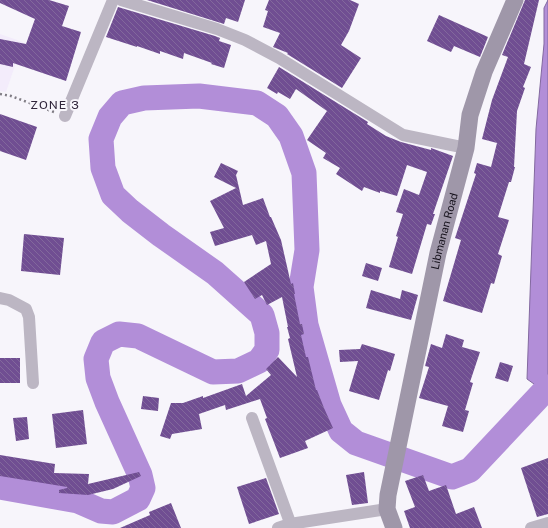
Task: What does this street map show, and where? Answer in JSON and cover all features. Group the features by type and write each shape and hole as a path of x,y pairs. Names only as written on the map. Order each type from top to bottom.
{"main road":[{"name":"Libmanan Road","path":"387,509 388,495 401,427 438,253 466,148 470,115 484,72 515,0"},
{"path":"387,509 394,528"}],"street":[{"path":"65,116 114,0"},
{"path":"121,0 217,29 245,40 279,58 403,135 466,148"},
{"path":"0,298 9,300 26,309 29,317 33,383"},
{"path":"252,418 287,527 387,509"},
{"path":"531,528 548,523"}],"path":[{"path":"0,94 11,96 65,116"}],"shaded area":[{"path":"548,0 548,394 527,379 536,129 544,44 544,8"},
{"path":"0,34 23,42 6,92 0,91"}],"building":[{"path":"0,0 49,0 69,6 62,26 81,32 66,81 13,63 13,67 0,64 0,39 26,44 35,19 0,3"},
{"path":"147,0 245,0 238,22 226,18 224,24"},
{"path":"269,0 350,0 359,4 349,31 341,45 361,58 342,88 287,54 288,53 273,47 280,33 263,27 268,11 265,10"},
{"path":"525,0 539,0 524,64 531,67 523,87 525,88 517,111 515,167 498,217 509,220 498,254 502,256 494,284 491,283 482,313 443,301 461,240 455,238 476,174 474,173 477,163 491,167 497,143 482,139 492,100 508,57 502,55"},
{"path":"118,7 220,38 219,41 231,45 224,68 184,53 183,59 160,51 160,54 106,37"},
{"path":"439,15 488,37 480,57 454,46 451,52 427,41"},
{"path":"279,67 368,122 367,124 386,136 401,142 431,150 431,148 453,156 433,214 435,214 431,225 427,224 412,274 389,267 403,214 396,212 404,189 419,195 427,172 407,165 397,196 380,191 380,193 364,187 362,191 336,174 340,168 323,158 326,153 307,140 327,111 296,89 290,99 267,88"},
{"path":"0,114 37,127 26,160 0,151"},
{"path":"221,163 238,171 236,175 243,205 263,198 281,240 291,284 293,283 300,324 302,324 304,334 301,335 306,357 308,357 316,390 333,428 305,441 308,448 280,458 265,419 267,418 260,399 226,410 225,405 199,414 202,429 172,434 170,439 160,436 171,403 183,403 203,396 203,398 242,384 246,396 271,375 266,369 278,357 297,377 288,339 290,338 282,297 267,305 262,295 255,299 244,282 271,264 266,241 256,245 252,235 215,246 210,232 224,228 210,201 236,188 214,177"},
{"path":"24,234 64,238 60,275 21,271"},
{"path":"366,263 382,268 378,281 362,276"},
{"path":"371,290 400,299 402,290 418,295 411,320 366,308"},
{"path":"446,334 464,340 462,347 480,352 470,382 473,383 465,410 469,411 463,432 442,426 448,406 419,398 429,367 425,366 431,344 442,348"},
{"path":"362,344 395,354 390,371 388,370 379,400 349,391 358,361 340,362 339,350 360,349"},
{"path":"0,358 20,358 20,383 0,383"},
{"path":"500,362 513,366 508,382 495,378"},
{"path":"143,396 159,398 158,411 141,409"},
{"path":"83,410 87,444 56,448 52,414"},
{"path":"27,417 29,439 16,441 13,418"},
{"path":"0,455 55,464 54,473 89,474 88,484 139,472 141,476 113,489 88,495 59,493 59,490 67,487 0,476"},
{"path":"548,458 548,514 537,517 521,468"},
{"path":"364,472 368,503 352,505 346,475"},
{"path":"423,475 429,491 446,485 456,514 474,507 482,528 410,528 404,511 415,507 405,481"},
{"path":"266,478 279,514 249,524 237,487"},
{"path":"171,503 181,528 120,528 150,515 149,512"}],"waterway":[{"path":"0,487 78,501 101,511 113,512 138,499 143,488 140,475 107,402 98,378 96,359 103,342 119,334 138,336 213,372 238,371 259,361 267,350 267,333 262,315 215,273 161,235 130,211 113,195 103,168 101,139 110,117 122,103 144,98 199,96 257,103 277,116 291,136 304,173 307,250 301,287 306,325 329,405 341,431 356,443 452,477 470,470 548,387"}],"district":[{"name":"ZONE 3","path":"55,105"}]}
